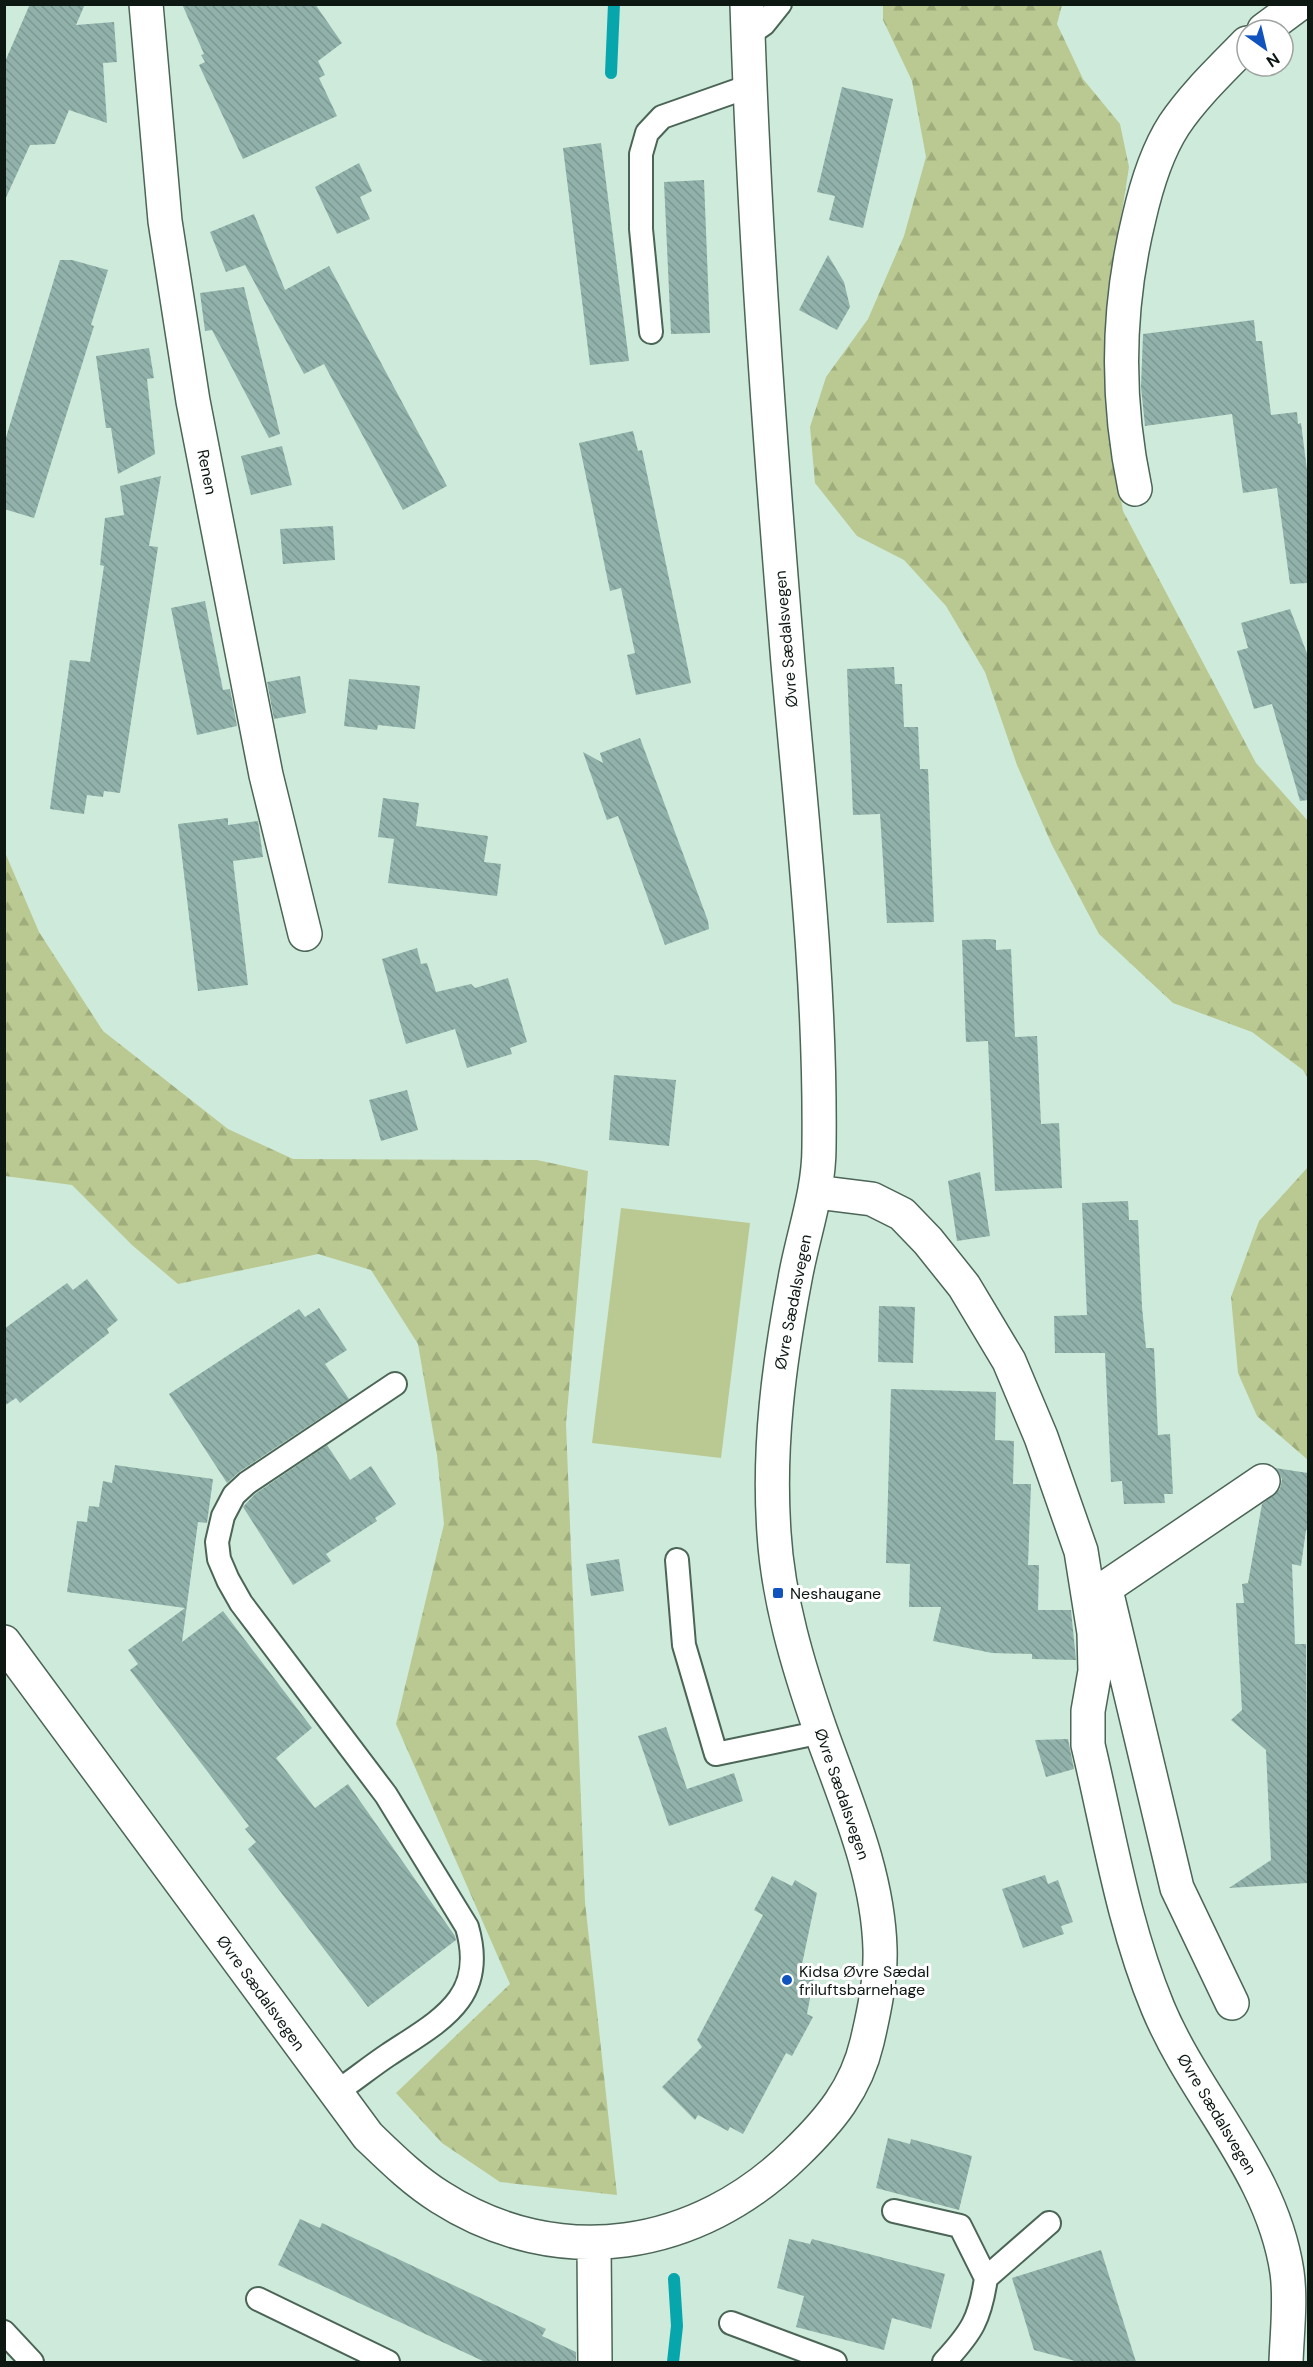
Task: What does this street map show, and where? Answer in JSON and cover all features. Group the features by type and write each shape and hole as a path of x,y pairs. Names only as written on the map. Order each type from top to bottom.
{"street":[{"name":"Renen","path":"146,4 165,220 193,401 266,775 305,934"},
{"path":"1280,18 1299,4"},
{"name":"Øvre Sædalsvegen","path":"4,1642 335,2093 384,2152 440,2197 478,2217 522,2234 594,2244 638,2239 675,2230 710,2216 749,2194 774,2174 821,2128 841,2104 857,2075 876,1995 881,1953 875,1899 850,1810 822,1732 781,1592 774,1534 772,1482 774,1416 796,1271 816,1192 819,1151 816,1034 808,899 770,442 748,20"},
{"path":"1135,489 1127,451 1121,384 1121,321 1131,250 1147,184 1174,126 1235,56"},
{"name":"Øvre Sædalsvegen","path":"816,1192 872,1198 902,1215 928,1241 964,1286 1009,1361 1041,1437 1081,1551 1094,1633 1095,1671 1088,1711 1088,1745 1137,1956 1181,2059 1246,2157 1266,2199 1287,2273 1286,2362"},
{"path":"1106,1588 1263,1481"},
{"name":"Øvre Sædalsvegen","path":"1081,1551 1106,1588 1177,1888 1232,2003"},
{"path":"594,2244 595,2362"}],"lane":[{"name":"Øvre Sædalsvegen","path":"748,20 764,24 780,4"},
{"path":"651,332 641,229 641,154 647,133 662,117 750,86"},
{"path":"335,2093 450,2012 471,1979 471,1942 467,1927 386,1795 241,1603 219,1559 217,1542 223,1516 234,1496 247,1483 395,1384"},
{"path":"677,1560 684,1645 716,1754 822,1732"},
{"path":"894,2211 960,2226 986,2278 982,2309 967,2337 944,2362"},
{"path":"986,2278 1049,2223"},
{"path":"258,2299 388,2362"},
{"path":"731,2323 835,2362"},
{"path":"4,2332 32,2362"}],"green space":[{"path":"883,5 1062,5 1057,24 1083,79 1120,124 1129,167 1110,288 1106,418 1123,511 1256,763 1308,821 1308,1079 1303,1070 1252,1032 1173,1003 1099,934 1052,845 1017,765 985,672 946,606 904,560 857,536 815,483 810,427 826,377 868,319 904,236 926,157 912,81 883,20"},
{"path":"4,850 39,932 103,1031 228,1129 293,1159 537,1160 588,1171 566,1424 585,1902 617,2195 500,2182 442,2143 396,2093 510,1984 396,1724 444,1524 437,1455 418,1344 371,1270 318,1254 178,1284 132,1245 72,1185 5,1176"},
{"path":"1308,1167 1308,1460 1257,1416 1238,1373 1231,1297 1259,1221"},
{"path":"621,1208 750,1223 721,1458 592,1443"}],"building":[{"path":"30,4 85,4 76,25 114,22 117,62 103,63 107,123 69,110 55,144 30,145 4,202 4,64"},
{"path":"182,4 315,4 342,43 318,61 325,75 319,78 337,116 243,159 199,65 205,62 201,55 204,54"},
{"path":"842,87 893,99 863,228 829,220 835,196 817,192"},
{"path":"601,143 629,361 590,365 563,148"},
{"path":"359,163 372,191 360,197 370,219 337,234 315,187"},
{"path":"704,180 710,333 671,334 664,182"},
{"path":"254,214 285,290 329,266 447,486 403,510 324,364 304,374 245,265 226,272 210,232"},
{"path":"828,255 844,282 850,307 837,330 799,310"},
{"path":"60,260 72,260 108,270 91,325 94,326 34,518 4,509 4,444"},
{"path":"244,287 280,434 269,438 212,330 205,331 200,293"},
{"path":"1254,320 1256,341 1262,341 1271,415 1297,412 1298,424 1301,423 1308,478 1308,583 1290,584 1277,488 1243,493 1232,414 1145,426 1141,387 1143,334"},
{"path":"149,348 154,378 147,379 155,454 118,474 111,428 106,428 96,356"},
{"path":"633,431 638,451 642,450 691,683 636,695 627,655 635,653 621,588 610,591 579,443"},
{"path":"282,446 292,485 251,495 241,456"},
{"path":"161,476 149,546 158,547 120,793 104,791 103,797 87,795 84,814 50,809 70,660 90,662 104,566 100,565 105,518 124,515 120,486"},
{"path":"333,526 335,560 283,564 280,529"},
{"path":"205,601 223,690 230,689 237,726 197,735 171,608"},
{"path":"1290,609 1308,656 1308,800 1300,801 1272,704 1254,709 1237,651 1248,648 1241,623"},
{"path":"894,667 895,684 902,684 904,727 918,727 920,769 928,769 934,922 887,923 880,814 853,815 847,669"},
{"path":"300,676 306,713 274,719 267,682"},
{"path":"349,679 420,686 415,729 378,725 377,730 344,726"},
{"path":"640,738 709,929 665,945 618,816 607,820 583,752 603,763 600,753"},
{"path":"383,798 419,803 416,826 488,836 484,862 501,864 497,896 388,883 394,839 378,837"},
{"path":"228,818 228,825 258,821 263,857 233,861 248,985 198,991 178,824"},
{"path":"962,940 996,940 996,950 1011,949 1015,1037 1037,1036 1041,1124 1059,1123 1062,1188 995,1191 988,1041 966,1042"},
{"path":"417,948 421,964 427,963 436,992 471,984 475,988 508,978 527,1042 510,1048 512,1054 467,1068 455,1029 406,1044 382,959"},
{"path":"614,1075 676,1080 669,1146 609,1140"},
{"path":"407,1090 418,1130 381,1141 369,1100"},
{"path":"980,1172 990,1236 957,1241 948,1181"},
{"path":"1128,1201 1129,1220 1138,1220 1146,1348 1154,1348 1158,1435 1170,1434 1173,1494 1164,1494 1165,1503 1124,1504 1122,1481 1111,1482 1105,1353 1055,1353 1054,1316 1087,1315 1082,1203"},
{"path":"87,1279 118,1320 107,1329 109,1333 20,1403 16,1398 4,1406 4,1329 67,1283 73,1290"},
{"path":"879,1306 915,1307 913,1363 878,1362"},
{"path":"319,1308 347,1350 325,1364 349,1399 239,1472 227,1483 169,1394 299,1309 305,1317"},
{"path":"891,1389 996,1392 995,1440 1014,1441 1013,1484 1031,1484 1028,1565 1039,1565 1038,1610 1071,1610 1076,1660 1032,1659 1032,1654 992,1653 933,1641 941,1607 909,1607 910,1564 886,1563"},
{"path":"327,1445 350,1480 371,1466 396,1504 375,1518 377,1521 326,1554 331,1561 293,1585 243,1507 255,1494"},
{"path":"115,1465 213,1479 207,1523 198,1522 182,1642 223,1611 312,1728 276,1758 315,1808 348,1784 455,1936 456,1940 368,2007 248,1849 256,1842 245,1829 249,1826 130,1670 138,1664 128,1650 185,1608 67,1592 77,1521 87,1522 89,1506 99,1507 103,1481 112,1483"},
{"path":"1275,1468 1308,1473 1308,1530 1306,1530 1301,1566 1292,1564 1295,1644 1306,1644 1308,1883 1229,1888 1271,1860 1266,1750 1231,1720 1242,1710 1236,1603 1244,1603 1242,1584 1248,1583 1262,1504 1280,1489 1282,1479"},
{"path":"619,1559 624,1591 591,1596 586,1564"},
{"path":"666,1727 687,1789 734,1773 743,1801 669,1826 638,1736"},
{"path":"1068,1739 1074,1769 1046,1777 1035,1740"},
{"path":"1045,1875 1048,1884 1058,1880 1073,1922 1061,1926 1064,1934 1023,1948 1002,1889"},
{"path":"772,1876 792,1886 795,1880 817,1893 801,1969 815,1972 807,2014 813,2017 792,2056 786,2053 743,2134 730,2127 728,2131 698,2115 695,2120 662,2087 702,2047 697,2040 763,1915 754,1910"},
{"path":"888,2138 910,2144 911,2139 972,2156 959,2210 876,2188"},
{"path":"300,2219 320,2228 322,2223 546,2329 542,2336 576,2352 576,2362 485,2362 278,2265"},
{"path":"789,2239 810,2244 812,2239 945,2274 931,2329 892,2318 884,2350 796,2327 804,2296 777,2288"},
{"path":"1101,2250 1136,2362 1079,2362 1034,2350 1012,2278"}],"waterway":[{"path":"611,73 614,4"},
{"path":"673,2362 677,2326 674,2279"}],"place":[{"name":"Neshaugane","path":"778,1593"},
{"name":"Kidsa Øvre Sædal friluftsbarnehage","path":"787,1980"}]}
